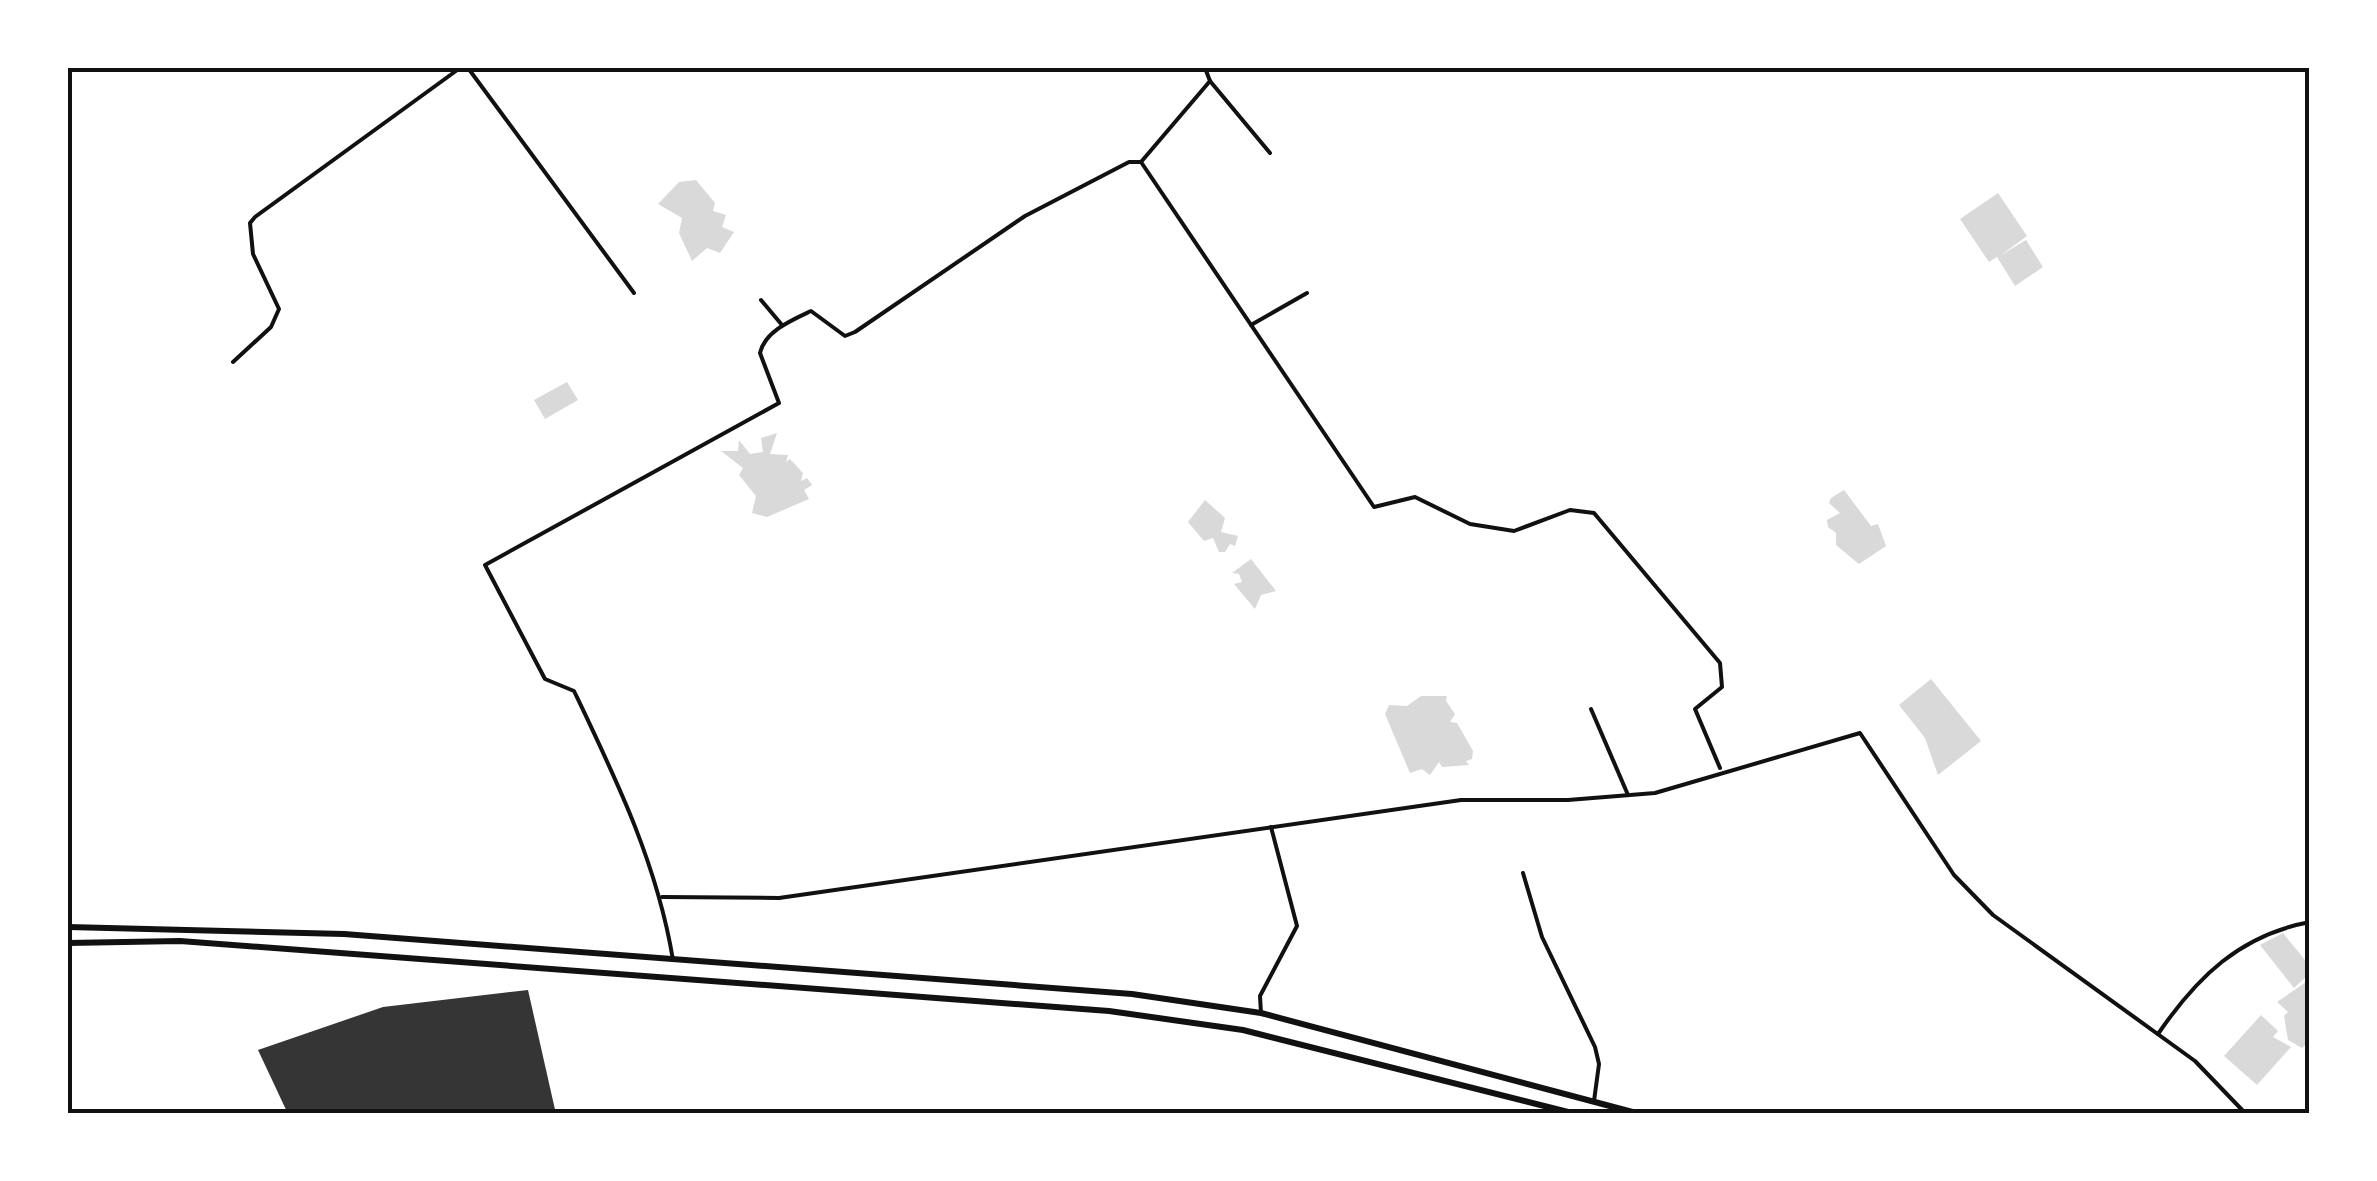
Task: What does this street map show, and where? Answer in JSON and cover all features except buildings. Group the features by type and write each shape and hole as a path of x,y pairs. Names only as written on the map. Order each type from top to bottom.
{"highway":[{"path":"68,927 344,934 1112,992 1261,1013 1640,1114"},
{"path":"68,943 180,942 1109,1011 1262,1034 1576,1114"}],"street":[{"path":"233,362 270,328 279,309 253,254 250,223 460,68"},
{"path":"468,68 634,293"},
{"path":"1204,68 1210,82 1270,153"},
{"path":"673,960 662,897 630,808 574,691 545,679 484,565 779,403 760,354 762,346 782,325 811,311 845,336 855,332 1025,216 1129,162 1141,162 1210,82"},
{"path":"1141,162 1374,507 1415,497 1470,524 1514,531 1570,510 1594,513 1648,580 1687,618 1720,663 1722,688 1694,709 1722,770"},
{"path":"1251,324 1308,293"},
{"path":"761,300 782,325"},
{"path":"1591,709 1628,795"},
{"path":"662,897 779,898 1461,800 1655,793 1722,770 1860,733 1954,875 1993,915 2068,974 2194,1061 2246,1114"},
{"path":"1261,1013 1260,996 1297,926 1270,825"},
{"path":"1523,873 1542,936 1595,1046 1599,1064 1594,1102"},
{"path":"2157,1034 2186,994 2226,957 2274,929 2310,922"}],"shaded area":[{"path":"696,180 715,203 713,211 726,215 722,227 734,232 720,253 707,248 692,261 679,233 682,218 658,204 679,182"},
{"path":"1998,193 2027,236 2001,255 2026,240 2043,267 2015,286 1997,257 1989,262 1960,219"},
{"path":"567,382 578,400 545,419 534,400"},
{"path":"777,433 770,454 788,455 786,462 790,459 803,473 801,481 807,478 812,485 804,490 809,499 767,517 752,513 756,496 739,475 743,468 721,451 738,451 739,440 750,454 763,452 761,438"},
{"path":"1844,490 1871,526 1878,524 1886,546 1859,564 1836,545 1836,533 1828,527 1827,520 1840,513 1829,503 1831,498"},
{"path":"1205,500 1225,518 1221,532 1238,536 1235,546 1230,544 1225,552 1219,552 1213,538 1204,541 1188,522"},
{"path":"1251,559 1276,591 1261,595 1255,609 1234,584 1242,582 1239,574 1232,573"},
{"path":"1931,679 1981,741 1938,775 1925,738 1899,705"},
{"path":"1421,696 1447,696 1455,714 1450,722 1457,723 1473,751 1472,759 1466,761 1469,765 1442,767 1439,762 1430,775 1422,769 1410,773 1385,714 1389,705 1407,706"},
{"path":"2283,933 2309,965 2309,974 2294,988 2260,945"},
{"path":"2309,980 2309,1042 2302,1048 2288,1040 2284,1016 2288,1012 2277,1002"},
{"path":"2261,1015 2278,1031 2273,1037 2291,1047 2257,1085 2224,1056"}]}
